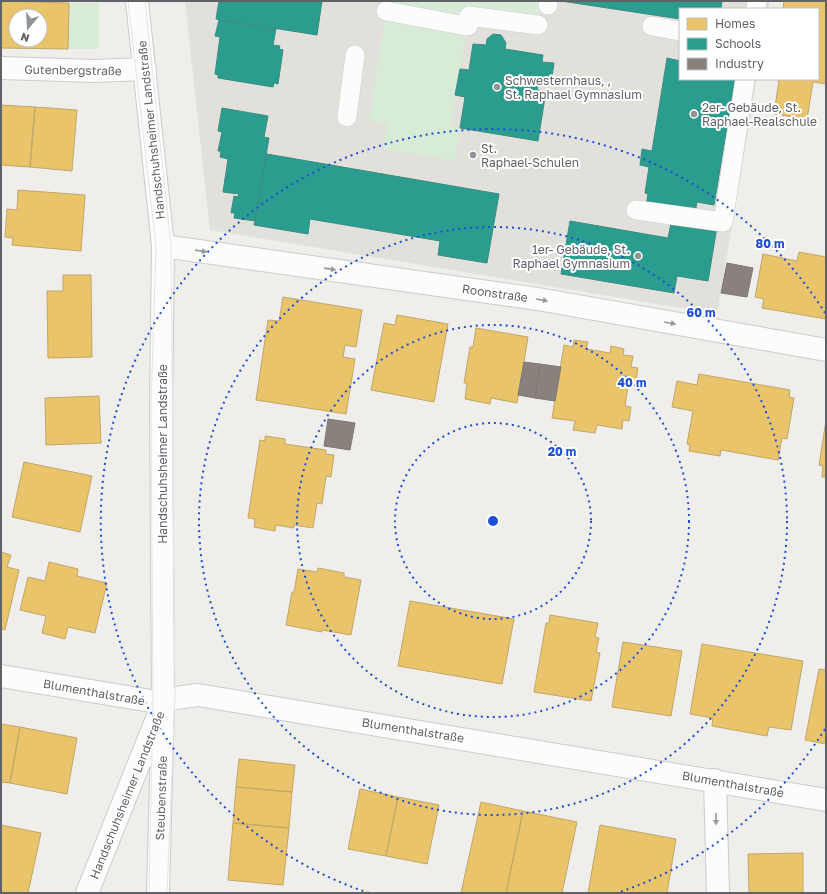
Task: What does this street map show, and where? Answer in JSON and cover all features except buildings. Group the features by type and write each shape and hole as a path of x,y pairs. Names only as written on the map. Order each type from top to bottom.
{"street":[{"name":"Handschuhsheimer Landstraße","path":"87,893 163,703 161,414 163,246 137,1"},
{"name":"Gutenbergstraße","path":"1,68 94,71 145,70"},
{"name":"Roonstraße","path":"163,246 538,299 826,350"},
{"name":"Blumenthalstraße","path":"1,676 163,703 175,698 198,695 715,780 826,800"},
{"name":"Steubenstraße","path":"158,893 163,703"},
{"path":"715,780 718,893"}],"lane":[{"path":"386,11 466,26 468,26 469,16 538,25"},
{"path":"652,26 679,30"},
{"path":"347,117 355,55"},
{"path":"636,210 723,222 745,80"}],"shaded area":[{"name":"St. Raphael-Schulen","path":"185,1 770,1 768,8 679,8 679,80 757,80 717,314 210,230"}],"green space":[{"path":"381,1 542,1 538,24 468,26 450,127 460,128 454,160 383,149 387,123 369,121 386,11 380,9"},
{"path":"69,3 99,3 99,49 68,49"}],"tram line":[{"path":"128,1 156,246 151,407 153,702 149,893"},
{"path":"145,1 171,246 175,698 167,893"}],"place":[{"name":"Schwesternhaus, , St. Raphael Gymnasium","path":"497,87"},
{"name":"2er- Gebäude, St. Raphael-Realschule","path":"694,114"},
{"name":"St. Raphael-Schulen","path":"473,155"},
{"name":"1er- Gebäude, St. Raphael Gymnasium","path":"638,256"}]}
